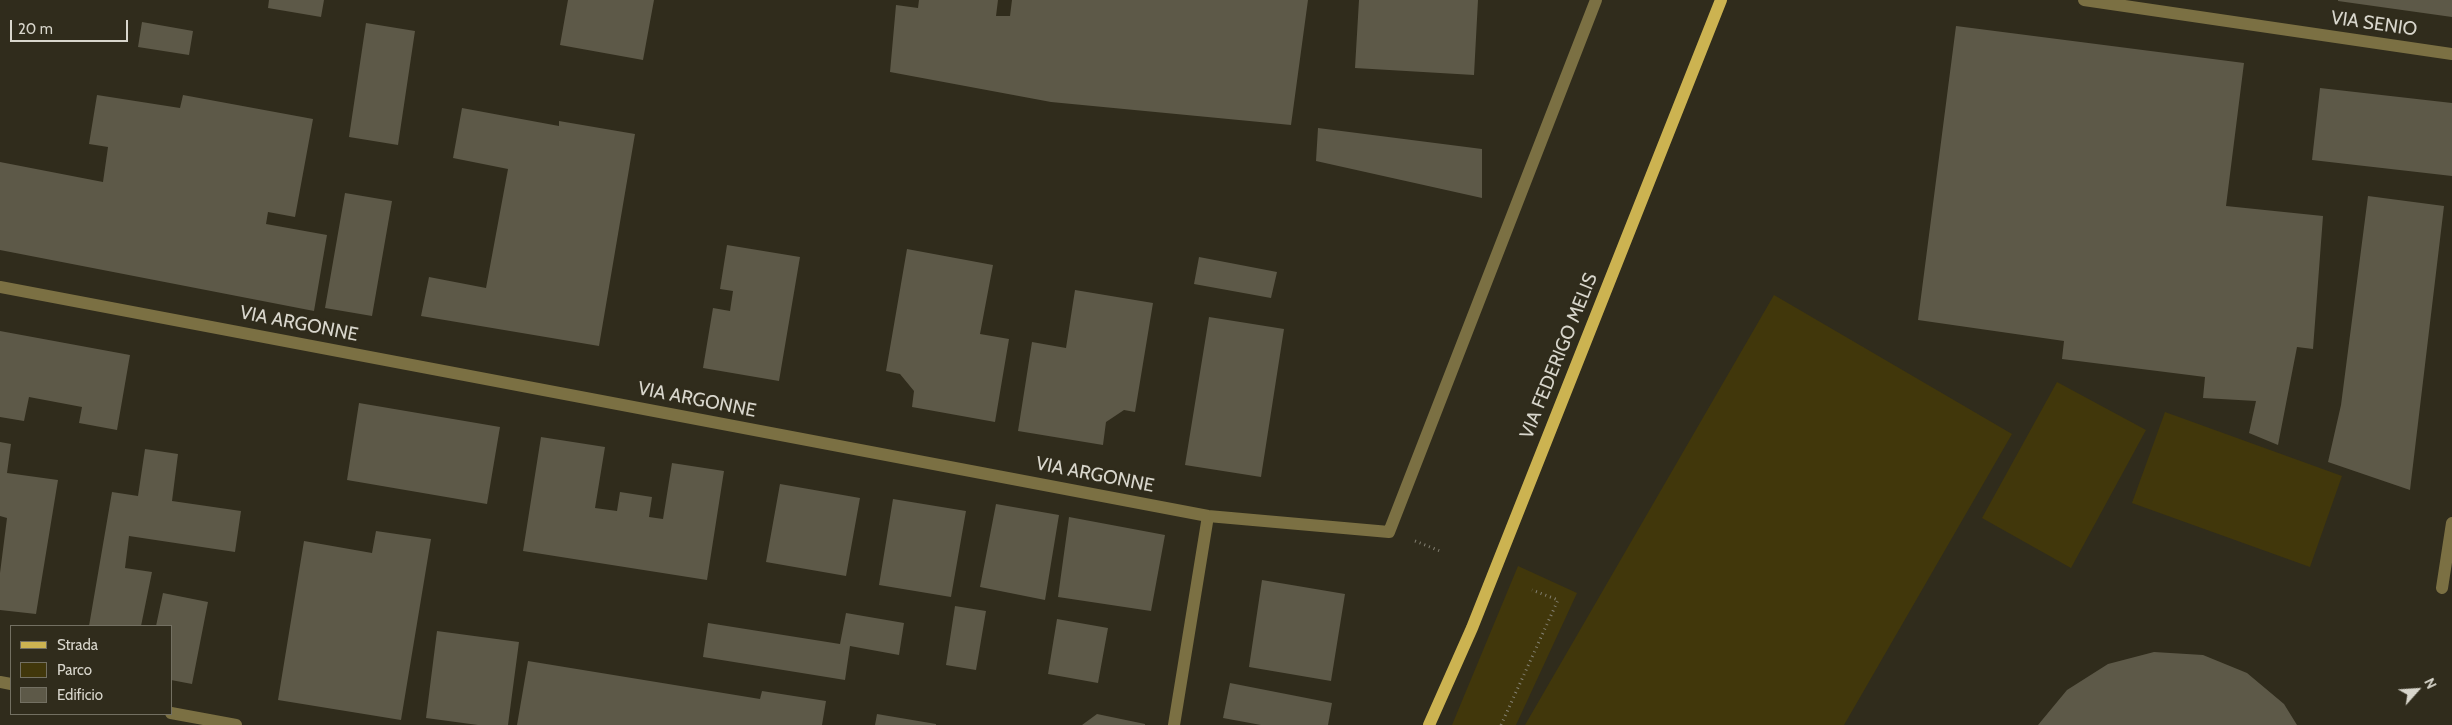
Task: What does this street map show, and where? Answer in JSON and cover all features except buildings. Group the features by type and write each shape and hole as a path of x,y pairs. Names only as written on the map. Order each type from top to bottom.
{"main road":[{"name":"VIA FEDERIGO MELIS","path":"1430,725 1472,628 1721,0"}],"street":[{"name":"VIA ARGONNE","path":"0,287 1208,516 1390,532 1596,0"},
{"name":"VIA SENIO","path":"2084,0 2452,54"},
{"path":"1174,725 1208,516"},
{"path":"2442,588 2452,522"},
{"path":"172,713 236,725"}],"path":[{"path":"1501,725 1558,600 1532,590"}],"green space":[{"path":"1774,295 2012,434 1844,725 1525,725"},
{"path":"2057,382 2146,430 2071,568 1982,518"},
{"path":"2165,412 2342,476 2310,567 2132,503"},
{"path":"1518,566 1577,593 1516,725 1452,725"}]}
